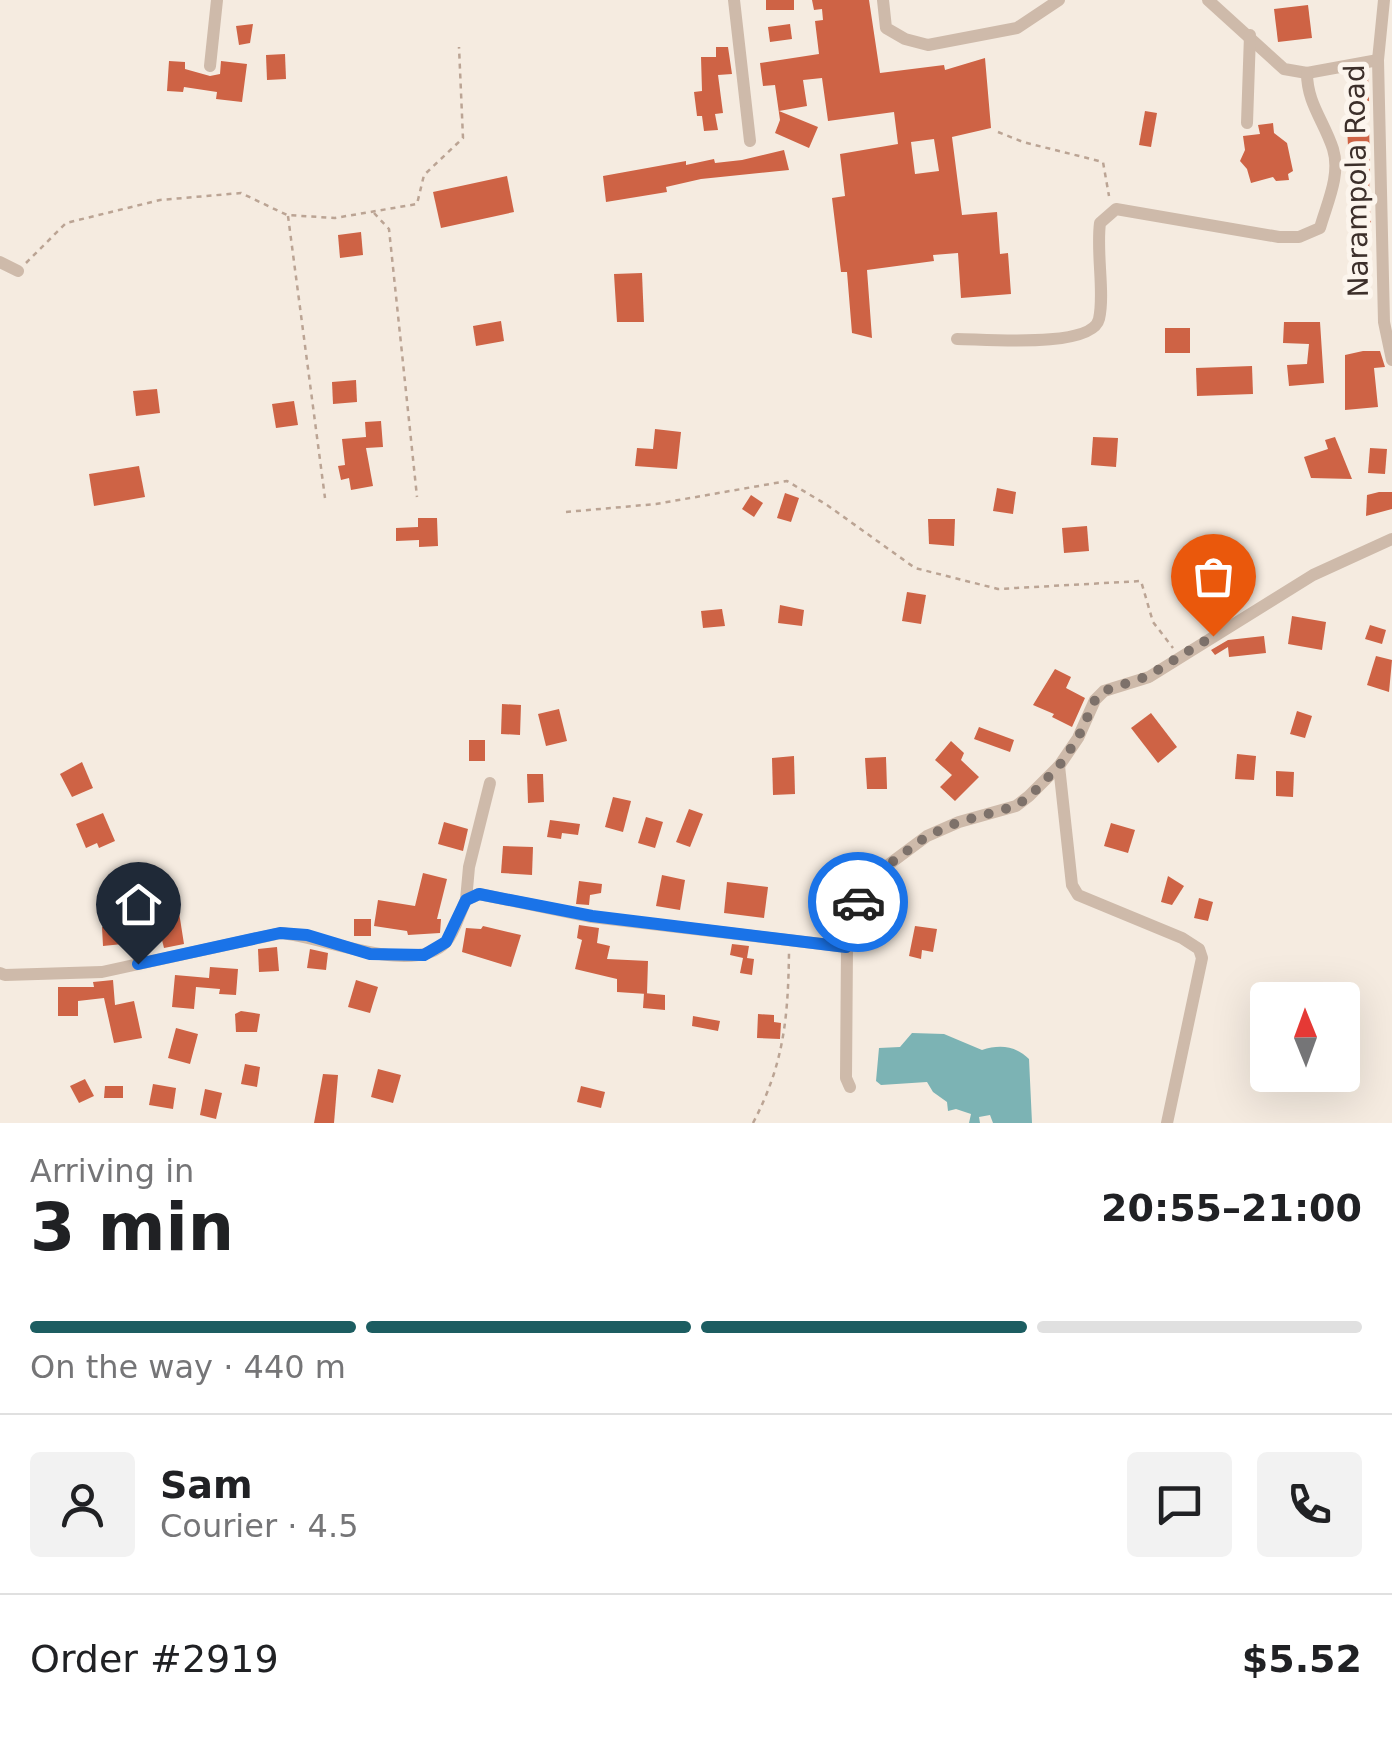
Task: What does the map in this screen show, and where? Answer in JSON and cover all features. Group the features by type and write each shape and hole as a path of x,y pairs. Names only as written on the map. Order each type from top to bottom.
{"street":[{"path":"210,66 218,0"},
{"path":"734,0 750,141"},
{"path":"883,0 886,28 905,39 928,45 1017,28 1059,0"},
{"path":"1208,0 1284,68 1307,73 1378,60"},
{"name":"Narampola Road","path":"1384,0 1378,60 1384,322 1392,360"},
{"path":"1248,123 1250,35"},
{"path":"956,339 1063,339 1092,331 1099,323 1100,312 1100,224 1116,209 1279,237 1299,237 1320,228 1335,177 1334,150 1307,94 1307,73"},
{"path":"0,262 18,272"},
{"path":"850,1087 846,1078 846,947 858,900 888,865 927,836 959,822 1016,806 1059,766 1078,738 1095,700 1104,691 1148,676 1313,575 1392,539"},
{"path":"1059,766 1072,885 1078,895 1182,938 1199,950 1202,958 1167,1123"},
{"path":"0,973 5,976 102,972 280,933 307,935 370,954 424,955 446,942 466,900 469,867 490,783"},
{"path":"466,900 479,894 592,916 846,947"}],"path":[{"path":"18,272 66,223 160,200 241,194 287,215 336,218 417,204 424,175 464,138 459,47"},
{"path":"998,132 1103,162 1112,212"},
{"path":"372,212 389,230 417,497"},
{"path":"287,215 325,498"},
{"path":"566,512 656,504 787,481 915,568 998,589 1141,582 1153,622 1180,657"},
{"path":"753,1123 786,1034 790,941"}],"water":[{"path":"912,1033 944,1034 982,1050 1007,1047 1019,1051 1029,1059 1032,1123 993,1123 990,1115 979,1117 980,1123 969,1123 971,1114 956,1109 948,1111 947,1102 927,1082 881,1085 876,1081 879,1048 900,1047"}],"building":[{"path":"766,0 794,0 794,10 766,10"},
{"path":"812,0 869,0 880,73 944,65 945,70 985,58 991,128 952,137 962,215 997,212 1000,254 1008,253 1011,294 961,298 958,253 933,255 934,261 867,270 872,338 852,333 847,272 841,272 832,198 845,196 840,154 898,144 894,112 828,121 822,78 803,80 807,106 779,111 818,127 809,148 775,133 780,120 775,85 763,86 760,63 819,54 815,21 823,20 822,9 814,10","holes":["934,139 939,171 915,174 911,142"]},
{"path":"1308,5 1312,38 1278,42 1274,9"},
{"path":"253,24 250,43 239,45 236,26"},
{"path":"790,24 792,39 770,42 768,27"},
{"path":"716,47 728,47 732,74 718,75 723,113 715,114 718,130 704,131 702,116 697,116 694,92 702,91 701,57 716,57"},
{"path":"285,54 286,79 267,80 266,55"},
{"path":"169,61 185,62 185,69 210,76 220,74 221,61 247,64 242,102 216,99 217,92 184,87 183,92 167,91"},
{"path":"1368,76 1369,101 1354,102 1352,77"},
{"path":"1145,111 1157,113 1151,147 1139,145"},
{"path":"1273,123 1274,133 1287,143 1293,171 1288,174 1289,180 1276,181 1273,177 1251,183 1240,161 1245,150 1243,136 1260,134 1258,125"},
{"path":"1369,126 1369,194 1355,190 1355,164 1349,165 1347,127"},
{"path":"784,150 789,170 701,179 666,187 667,192 606,202 603,176 686,161 686,165 714,159 715,163 742,160"},
{"path":"507,176 514,212 441,228 433,192"},
{"path":"1370,209 1371,224 1358,225 1357,210"},
{"path":"361,232 363,255 340,258 338,235"},
{"path":"642,273 644,322 617,322 614,274"},
{"path":"501,321 504,341 476,346 473,326"},
{"path":"1284,322 1320,322 1324,383 1289,386 1287,365 1307,364 1309,344 1283,343"},
{"path":"1165,328 1190,328 1190,353 1165,353"},
{"path":"1380,351 1385,367 1374,368 1378,407 1345,410 1345,355"},
{"path":"1252,366 1253,394 1197,396 1196,368"},
{"path":"356,380 357,402 333,404 332,382"},
{"path":"157,389 160,413 136,416 133,391"},
{"path":"294,401 298,425 276,428 272,404"},
{"path":"381,421 383,447 366,448 373,486 351,490 349,478 341,480 338,466 345,465 342,439 366,437 365,422"},
{"path":"655,429 681,432 677,469 635,466 637,448 653,449"},
{"path":"1093,437 1118,438 1116,467 1091,465"},
{"path":"1335,437 1352,479 1311,478 1304,457 1328,449 1325,440"},
{"path":"1370,448 1387,449 1385,474 1368,473"},
{"path":"139,466 145,497 94,506 89,474"},
{"path":"997,488 1016,492 1013,514 993,511"},
{"path":"1392,492 1392,509 1366,516 1367,495"},
{"path":"785,493 799,498 791,522 777,518"},
{"path":"751,495 763,503 754,517 742,509"},
{"path":"418,518 437,518 438,546 419,547 419,540 396,541 396,528 418,527"},
{"path":"928,519 955,519 954,546 929,544"},
{"path":"1087,526 1089,551 1064,553 1062,528"},
{"path":"907,592 926,595 921,624 902,621"},
{"path":"780,605 804,610 802,626 778,623"},
{"path":"722,609 725,626 703,628 701,611"},
{"path":"1292,616 1326,622 1322,650 1288,644"},
{"path":"1370,625 1386,630 1382,644 1365,639"},
{"path":"1264,636 1266,653 1229,657 1228,647 1215,655 1211,650 1228,640"},
{"path":"1376,656 1392,660 1389,692 1367,685"},
{"path":"1055,669 1071,677 1066,688 1085,698 1072,727 1033,705"},
{"path":"502,704 521,705 520,735 501,734"},
{"path":"559,709 567,741 546,746 538,714"},
{"path":"1297,711 1312,716 1305,738 1290,734"},
{"path":"1151,713 1177,747 1158,763 1131,728"},
{"path":"979,727 1014,740 1010,752 974,739"},
{"path":"469,740 485,740 485,761 469,761"},
{"path":"951,741 964,753 961,760 979,777 955,801 940,787 952,775 935,760"},
{"path":"1237,754 1256,756 1254,780 1235,779"},
{"path":"794,756 795,794 773,795 772,758"},
{"path":"886,757 887,789 867,789 865,758"},
{"path":"82,762 93,788 72,797 60,774"},
{"path":"1276,771 1294,772 1293,797 1276,796"},
{"path":"527,774 543,774 544,802 528,803"},
{"path":"613,797 631,801 623,832 605,827"},
{"path":"689,809 703,814 690,847 676,842"},
{"path":"103,813 115,841 99,848 97,843 86,848 76,824"},
{"path":"646,817 663,822 655,848 638,843"},
{"path":"550,820 580,824 578,835 562,833 561,839 547,837"},
{"path":"444,822 468,829 463,851 438,844"},
{"path":"1111,823 1135,830 1128,853 1104,846"},
{"path":"503,846 533,847 532,875 501,873"},
{"path":"423,873 447,879 437,919 441,919 440,933 408,935 407,931 374,926 378,900 415,906"},
{"path":"662,875 685,880 680,910 656,906"},
{"path":"1168,876 1184,886 1172,905 1161,902"},
{"path":"579,881 602,884 601,893 590,895 589,905 576,904"},
{"path":"727,882 768,887 764,918 724,913"},
{"path":"1199,898 1213,902 1208,921 1194,918"},
{"path":"155,900 157,910 178,906 184,944 164,948 162,940 103,946 102,927 133,926 130,903"},
{"path":"354,919 371,919 371,936 354,936"},
{"path":"579,925 599,928 597,943 610,946 607,959 648,961 647,994 617,992 617,979 575,969 582,940 577,938"},
{"path":"483,926 521,935 511,967 462,952 466,928"},
{"path":"915,926 937,929 933,952 922,950 921,959 909,956"},
{"path":"732,944 749,946 747,958 754,959 752,975 740,973 743,958 730,955"},
{"path":"277,947 279,971 259,972 258,949"},
{"path":"310,949 328,953 326,970 307,968"},
{"path":"210,967 238,969 236,995 196,987 194,1009 172,1007 175,975 209,978"},
{"path":"113,980 115,1005 134,1001 142,1038 114,1043 104,998 78,1001 78,1016 58,1016 58,987 94,987 93,982"},
{"path":"356,980 378,987 370,1013 348,1007"},
{"path":"644,993 665,995 665,1010 643,1008"},
{"path":"235,1014 260,1014 257,1032 236,1032"},
{"path":"758,1014 774,1015 774,1022 781,1023 780,1039 757,1038"},
{"path":"693,1016 720,1021 718,1031 692,1026"},
{"path":"176,1028 198,1034 190,1064 168,1058"},
{"path":"245,1064 260,1067 257,1087 241,1084"},
{"path":"378,1069 401,1075 393,1103 371,1097"},
{"path":"323,1074 338,1075 334,1123 314,1123"},
{"path":"85,1079 94,1096 79,1103 70,1086"},
{"path":"153,1084 176,1088 173,1109 149,1105"},
{"path":"105,1086 123,1086 123,1098 104,1098"},
{"path":"581,1086 605,1092 601,1108 577,1102"},
{"path":"205,1089 222,1093 216,1119 200,1115"}],"way so far":[{"path":"858,902 888,865 927,836 959,822 1016,806 1030,796 1059,766 1078,738 1095,700 1104,691 1148,676 1213,636"}],"route":[{"path":"138,964 280,933 307,935 370,954 424,955 446,942 466,900 479,894 592,916 846,947 858,902"}]}
